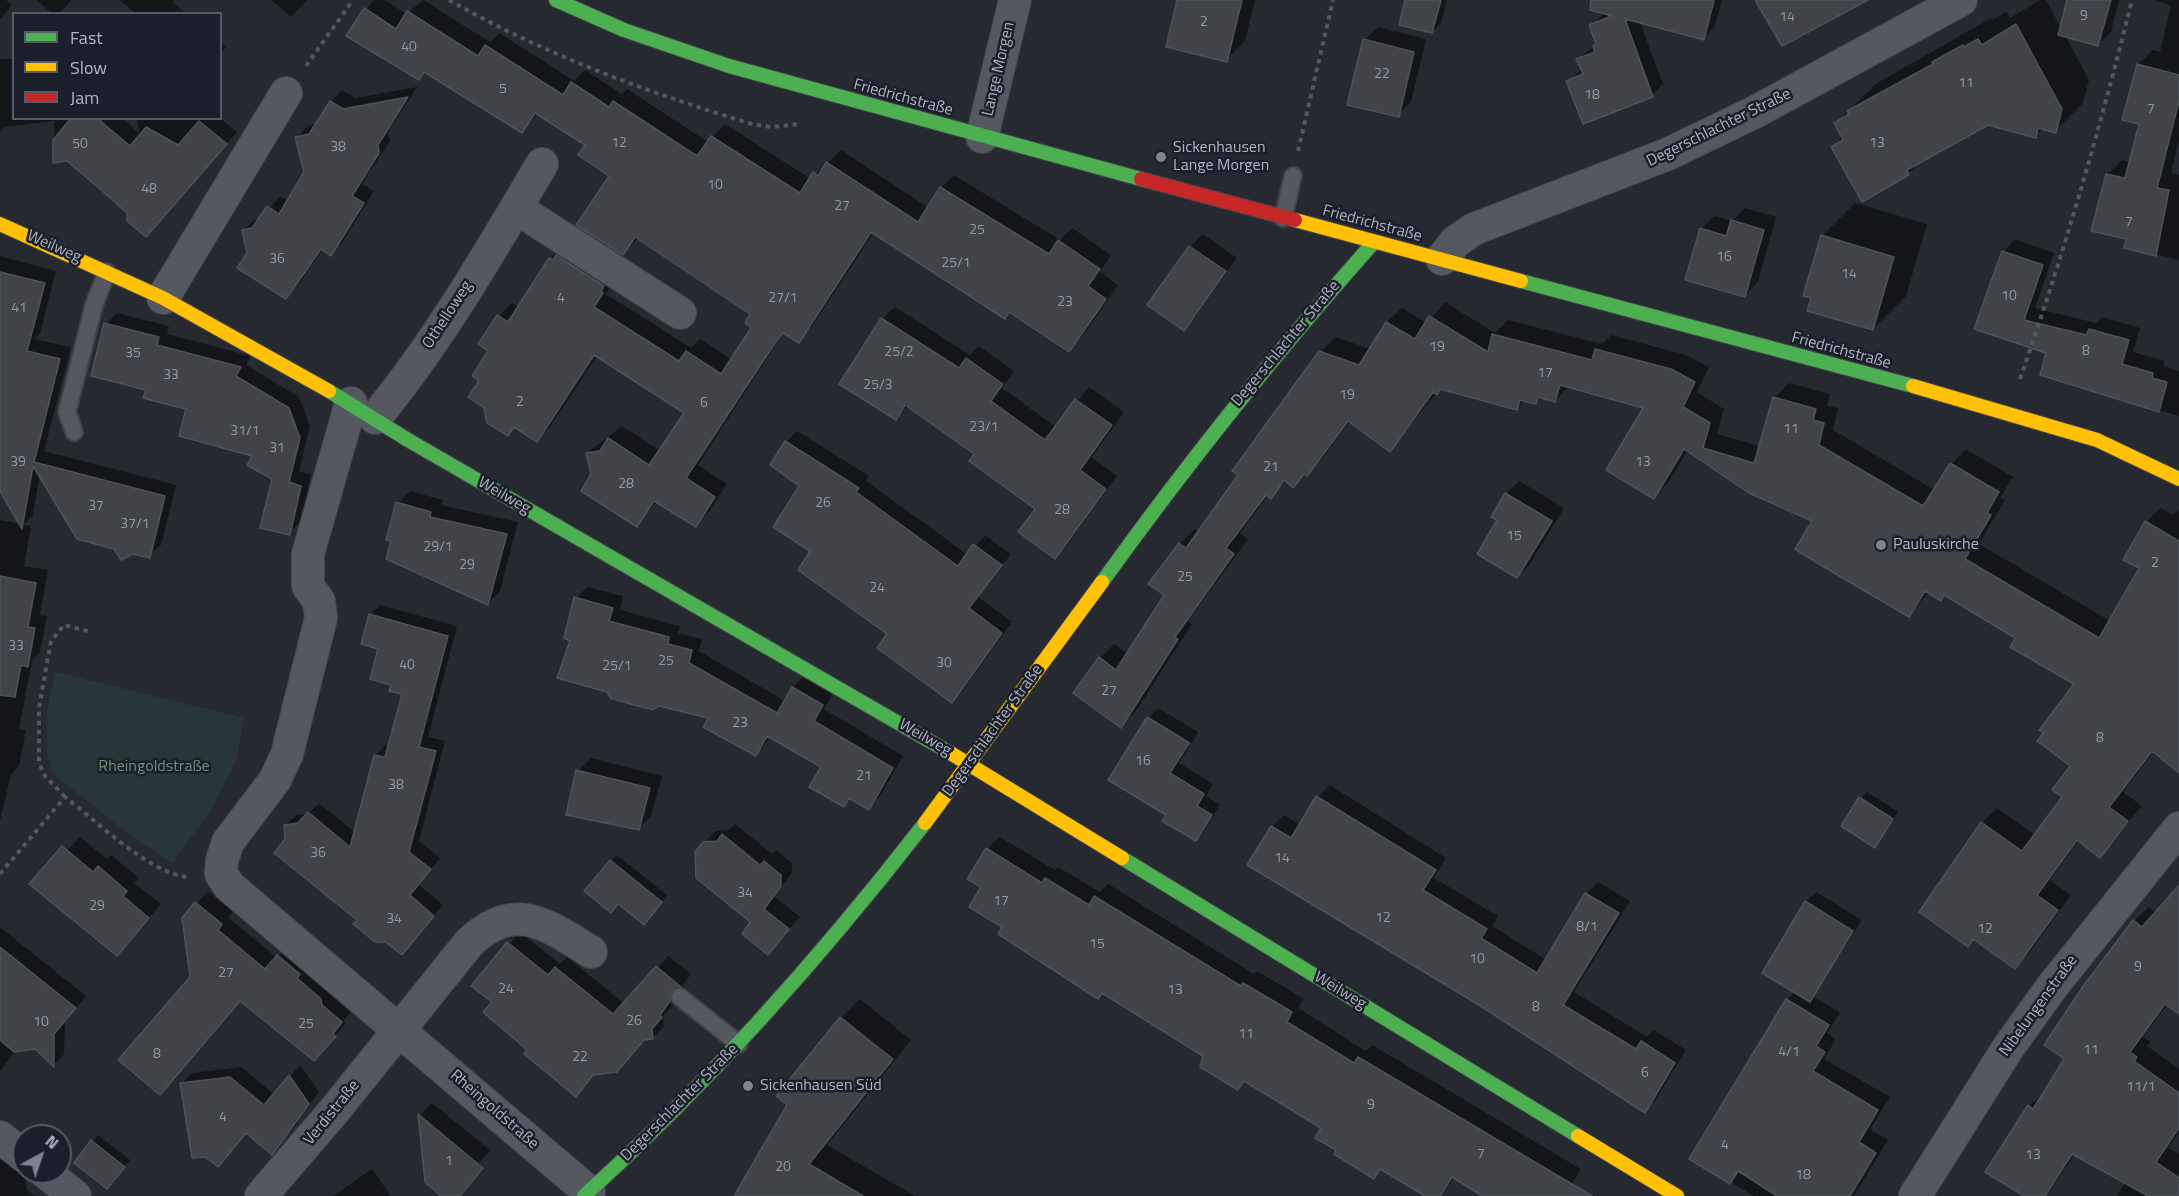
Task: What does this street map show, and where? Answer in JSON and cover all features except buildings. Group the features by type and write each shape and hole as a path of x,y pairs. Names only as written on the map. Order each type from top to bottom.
{"street":[{"name":"Friedrichstraße","path":"556,0 631,33 682,51 836,97 2008,412 2097,440 2179,479"},
{"name":"Lange Morgen","path":"982,137 1015,0"},
{"name":"Degerschlachter Straße","path":"1442,260 1455,242 1474,229 1668,154 1764,106 1961,0"},
{"path":"163,298 286,93"},
{"name":"Othelloweg","path":"363,411 399,389 542,164"},
{"path":"516,208 680,313"},
{"name":"Weilweg","path":"0,224 163,298 363,411 969,765 1677,1196"},
{"name":"Degerschlachter Straße","path":"596,1192 739,1044 837,934 969,765 1156,508 1242,395 1290,335 1374,242"},
{"path":"221,874 222,860 228,842 275,780 287,754 321,618 319,602 308,585 308,554 363,411"},
{"name":"Nibelungenstraße","path":"1915,1196 2033,1014 2095,931 2179,828"},
{"name":"Rheingoldstraße","path":"221,874 229,886 596,1192"},
{"path":"399,1028 469,943 486,928 504,919 534,922 591,952"},
{"name":"Verdistraße","path":"261,1196 334,1111 399,1028"},
{"path":"0,1137 12,1146"},
{"path":"60,1184 75,1196"}],"lane":[{"path":"1283,218 1293,176"},
{"path":"74,432 67,412 94,305 107,272"},
{"path":"680,997 739,1044"}],"path":[{"path":"286,93 352,0"},
{"path":"449,0 512,36 589,69 669,99 752,124 771,128 792,127 809,121 836,97"},
{"path":"1293,176 1333,0"},
{"path":"2008,412 2059,268 2101,122 2132,0"},
{"path":"91,632 64,625 51,641 39,708 39,763 45,776 65,797 160,867 181,876 198,878 221,874"},
{"path":"0,874 65,797"}],"green space":[{"name":"Rheingoldstraße","path":"55,672 244,718 236,762 213,806 173,863 135,839 53,774 47,754 46,716"}],"traffic: fast":[{"path":"556,0 624,30 729,66 1141,179"},
{"path":"1102,582 1234,409 1374,242"},
{"path":"1521,281 1913,386"},
{"path":"329,391 408,440 952,754"},
{"path":"584,1196 631,1153 763,1017 846,922 925,823"},
{"path":"1122,858 1578,1136"}],"traffic: slow":[{"path":"1295,220 1521,281"},
{"path":"0,224 163,298 329,391"},
{"path":"1913,386 2097,440 2179,479"},
{"path":"925,823 1102,582"},
{"path":"952,754 1122,858"},
{"path":"1578,1136 1677,1196"}],"traffic: jam":[{"path":"1141,179 1295,220"}],"place":[{"name":"Sickenhausen Lange Morgen","path":"1161,157"},
{"name":"Pauluskirche","path":"1881,545"},
{"name":"Sickenhausen Süd","path":"748,1086"}]}
